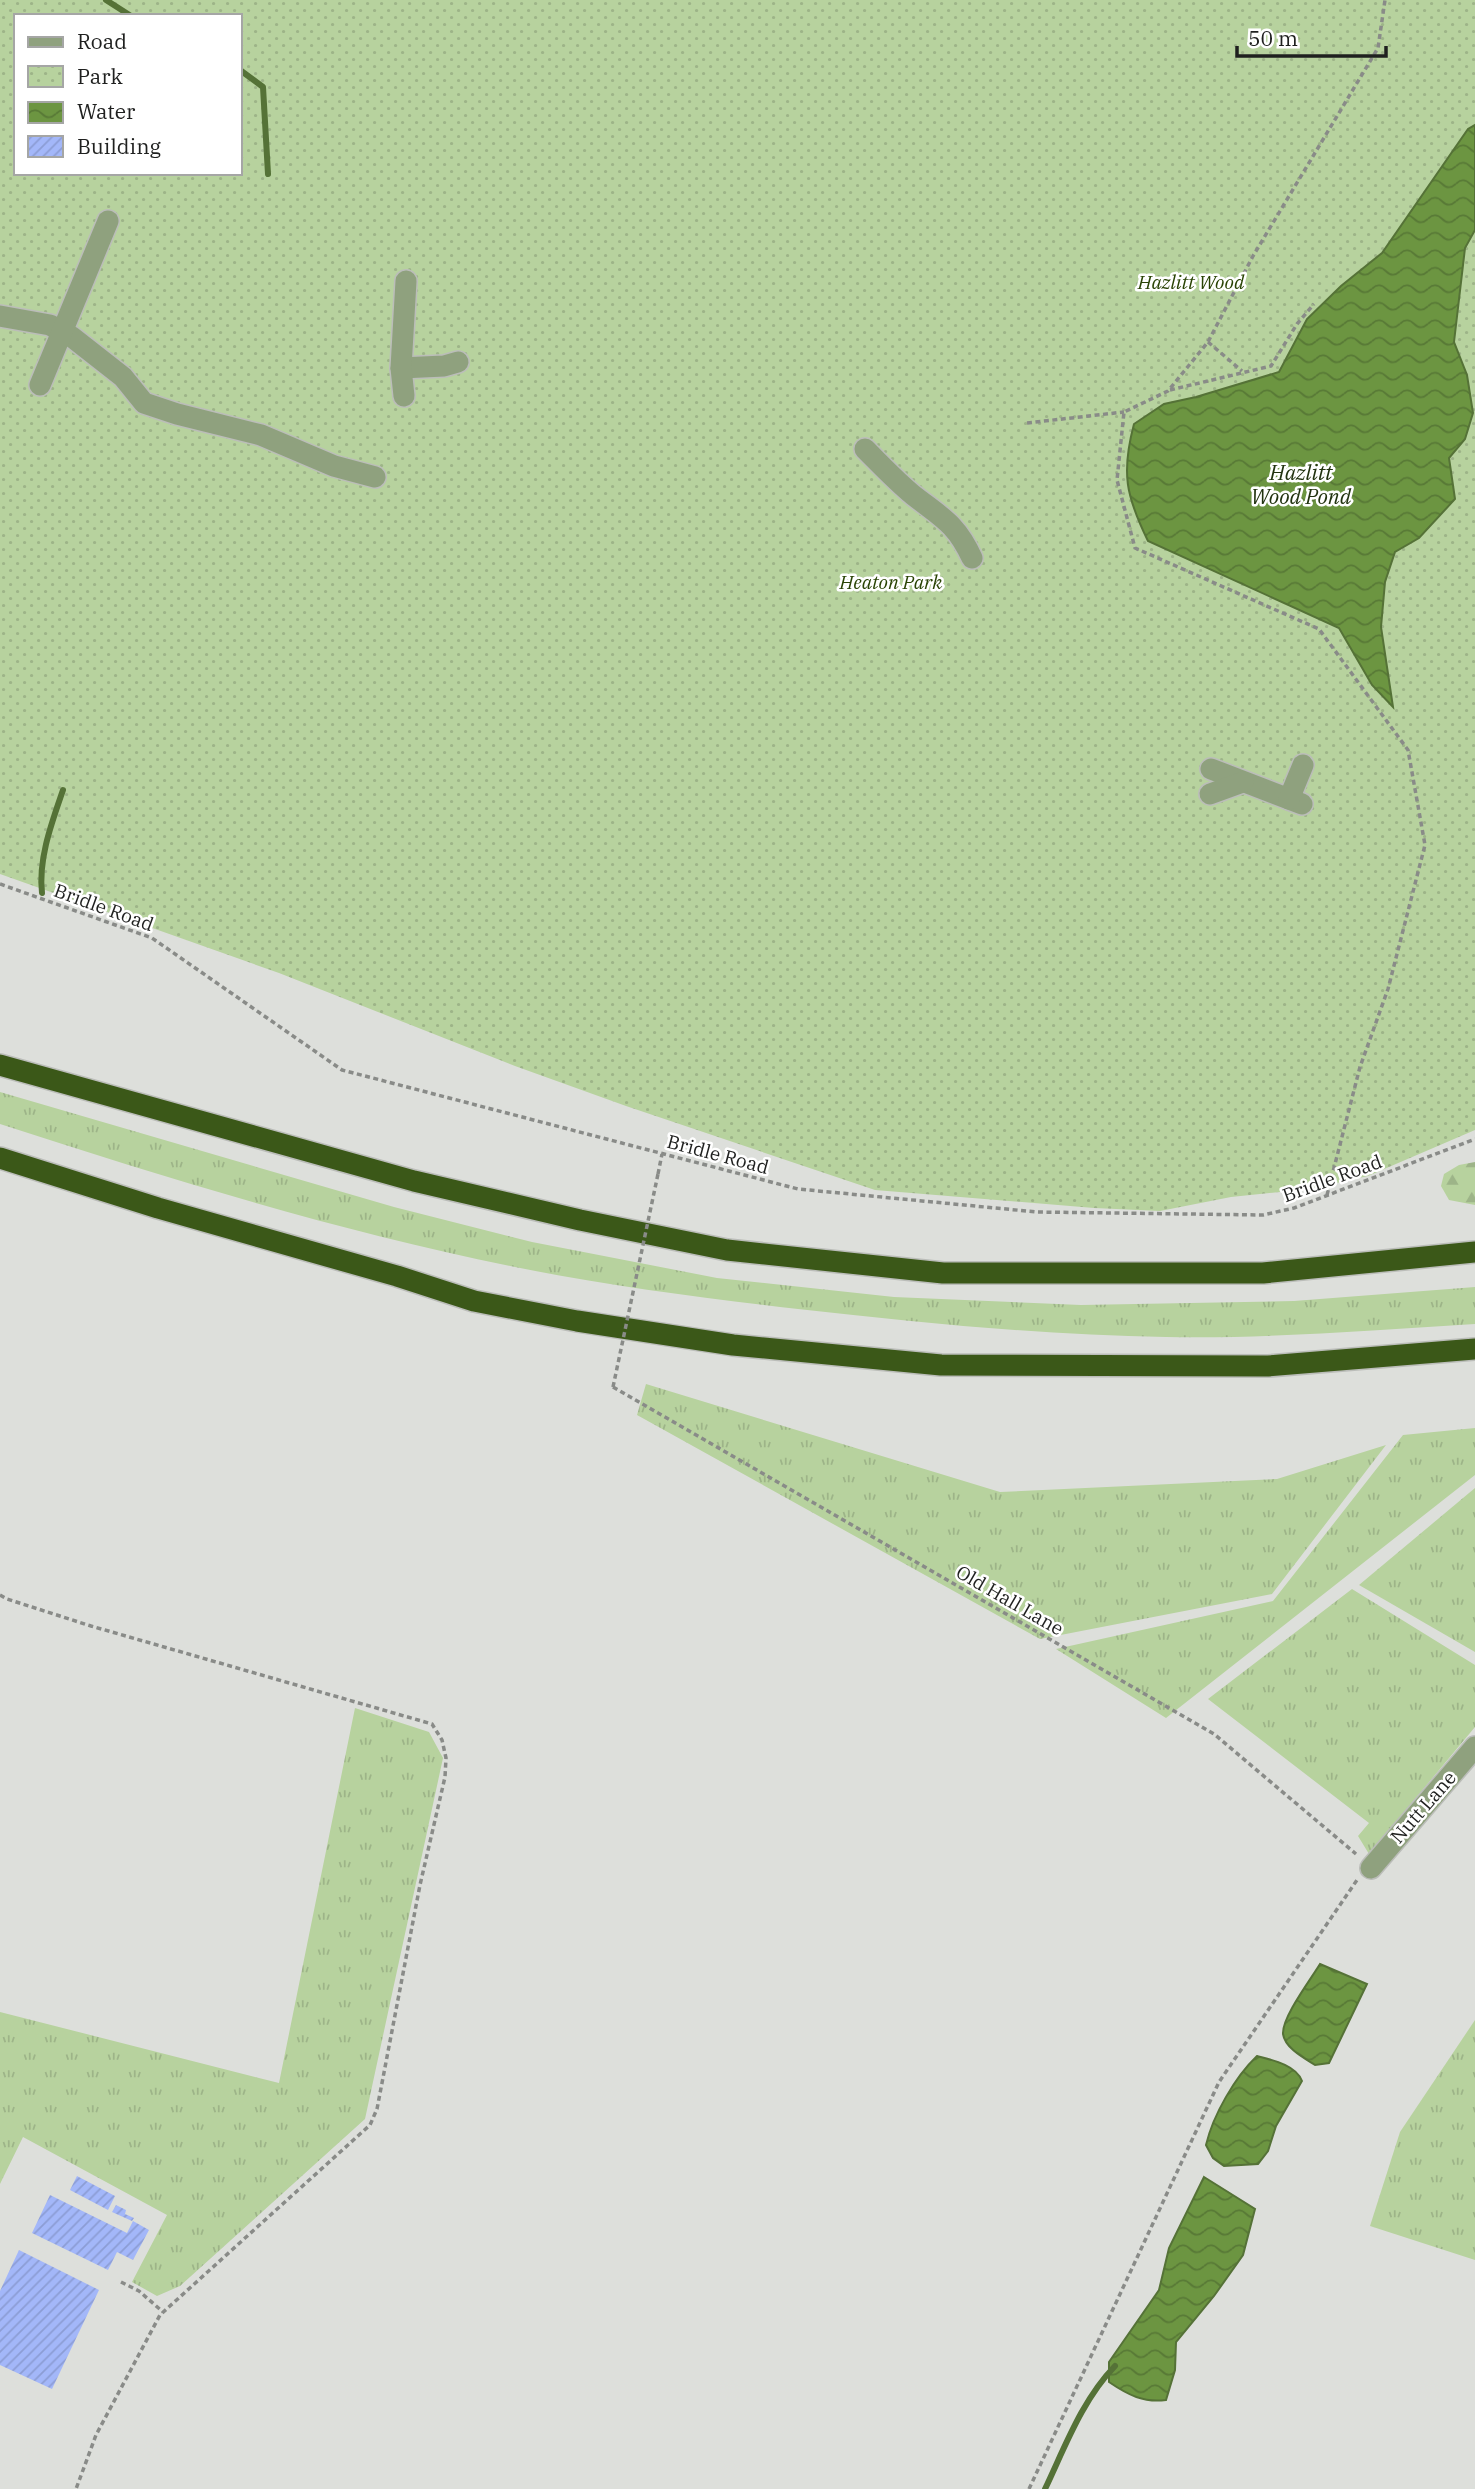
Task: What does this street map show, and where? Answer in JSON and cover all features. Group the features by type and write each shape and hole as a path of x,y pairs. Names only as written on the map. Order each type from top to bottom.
{"highway":[{"path":"0,1065 414,1181 580,1220 727,1250 943,1273 1263,1273 1475,1252"},
{"path":"0,1158 158,1208 397,1276 474,1301 577,1321 733,1345 941,1365 1268,1366 1475,1349"}],"street":[{"path":"40,385 108,221"},
{"path":"404,396 401,368 406,281"},
{"path":"0,316 50,325 64,332 123,377 144,403 261,435 334,466 375,477"},
{"path":"401,368 444,366 458,362"},
{"path":"865,449 889,474 944,516 963,538 972,558"},
{"path":"1211,769 1295,802 1301,764"},
{"path":"1210,794 1244,782"},
{"name":"Nutt Lane","path":"1371,1868 1475,1747"}],"path":[{"path":"1168,391 1208,342 1253,256 1378,48 1385,0"},
{"path":"1027,423 1124,412 1168,391 1271,366 1297,324 1314,304"},
{"path":"1208,342 1242,371"},
{"path":"1124,412 1117,480 1135,548 1319,629 1408,750 1425,845 1388,989 1360,1067 1326,1196"},
{"name":"Bridle Road","path":"0,884 152,938 342,1070 798,1189 1037,1212 1263,1215 1294,1208 1475,1139"},
{"name":"Old Hall Lane","path":"662,1154 613,1387 1214,1734 1371,1868"},
{"path":"0,1595 91,1626 432,1724 442,1740 446,1758 445,1777 377,2109 370,2125 163,2312 96,2435 76,2489"},
{"path":"1029,2489 1219,2082 1356,1882 1371,1868"},
{"path":"121,2282 139,2291 163,2312"}],"green space":[{"name":"Heaton Park","path":"0,0 1475,0 1475,1130 1368,1176 1310,1189 1231,1197 1160,1211 875,1190 515,1066 279,973 0,874"},
{"path":"0,1092 394,1207 532,1242 717,1278 894,1297 1081,1305 1294,1301 1475,1287 1475,1324 1243,1337 1074,1334 844,1314 621,1286 515,1267 385,1238 128,1165 0,1124"},
{"path":"1475,1162 1475,1205 1449,1200 1441,1186 1444,1174 1459,1165"},
{"path":"646,1384 1000,1492 1277,1479 1386,1445 1272,1594 1040,1639 637,1415"},
{"path":"1475,1428 1475,1475 1166,1718 1056,1649 1273,1601 1403,1435"},
{"path":"1475,1488 1475,1652 1359,1585"},
{"path":"1352,1589 1475,1665 1475,1727 1369,1854 1358,1836 1369,1823 1208,1699"},
{"path":"355,1708 429,1732 443,1758 365,2119 180,2286 157,2296 132,2282 167,2215 23,2137 0,2184 0,2012 279,2083"},
{"path":"1475,2020 1475,2260 1370,2226 1400,2132"}],"water":[{"name":"Hazlitt Wood Pond","path":"1475,125 1475,230 1465,248 1454,342 1467,375 1473,413 1465,439 1449,458 1455,499 1419,538 1395,552 1385,582 1381,627 1393,707 1372,685 1339,628 1148,541 1130,497 1127,471 1130,441 1134,424 1164,404 1279,372 1307,319 1341,286 1382,253 1468,129"},
{"path":"1320,1964 1367,1984 1329,2063 1315,2065 1291,2048 1283,2034 1292,2008"},
{"path":"1257,2056 1289,2067 1302,2081 1276,2126 1268,2151 1258,2164 1224,2166 1213,2158 1206,2145 1209,2133 1233,2085"},
{"path":"1204,2177 1255,2209 1243,2255 1176,2342 1175,2370 1166,2400 1143,2399 1109,2382 1109,2362 1159,2290 1169,2248"}],"building":[{"path":"77,2176 115,2196 108,2210 70,2190"},
{"path":"50,2195 127,2233 133,2221 149,2230 133,2260 117,2252 108,2270 32,2233"},
{"path":"116,2205 134,2218 132,2221 112,2212"},
{"path":"19,2250 99,2290 52,2389 0,2365 0,2291"}],"waterway":[{"path":"106,0 128,14"},
{"path":"242,71 263,87 268,174"},
{"path":"42,893 44,854 63,790"},
{"path":"1045,2489 1084,2409 1103,2379 1115,2366"}],"park label":[{"name":"Hazlitt Wood","path":"1191,282"}]}
